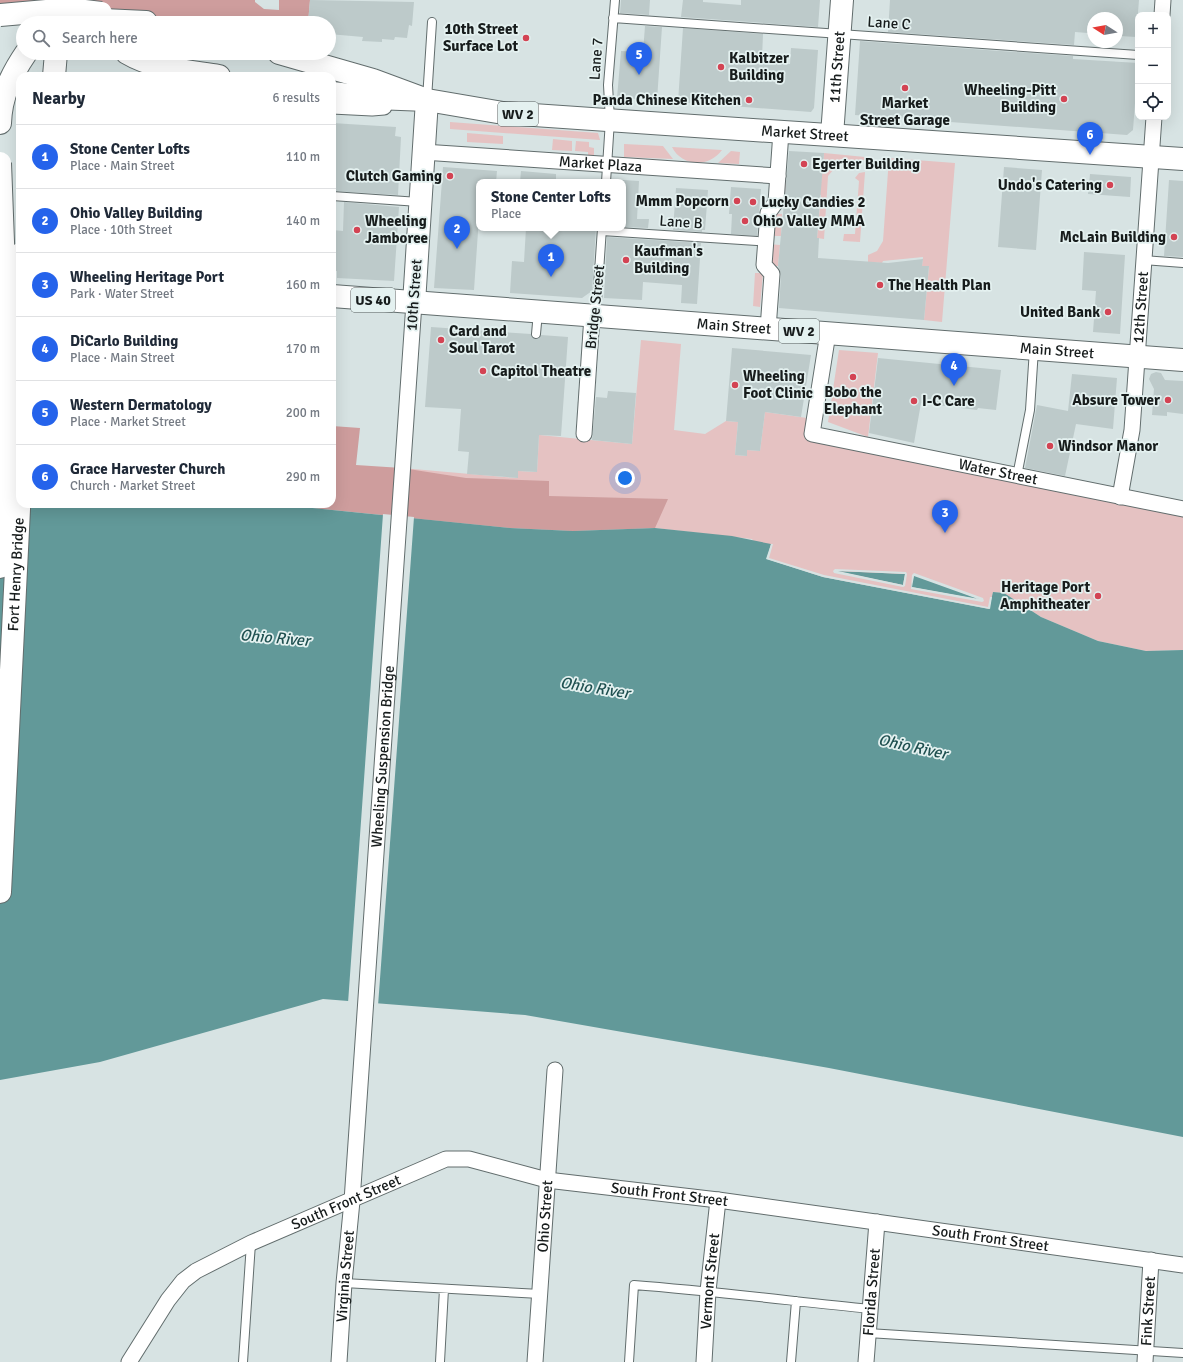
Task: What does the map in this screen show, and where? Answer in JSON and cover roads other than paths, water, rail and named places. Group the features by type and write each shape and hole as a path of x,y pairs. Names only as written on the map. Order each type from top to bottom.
{"main road":[{"path":"0,24 9,0"},
{"path":"29,16 30,0"},
{"path":"60,16 62,0"},
{"path":"77,0 96,16"},
{"name":"11th Street","path":"832,135 842,0"},
{"path":"0,15 68,9 91,16"},
{"path":"0,123 1,108 6,88 15,70 23,60"},
{"path":"28,60 28,72"},
{"path":"54,72 55,60"},
{"path":"142,60 165,68 192,72"},
{"name":"Market Street","path":"303,60 373,80 427,100 503,113 1183,159"},
{"path":"336,93 375,98 427,100"},
{"name":"10th Street","path":"414,303 427,100"},
{"path":"0,163 13,491"},
{"name":"Main Street","path":"336,296 1183,360"},
{"path":"10,425 16,322"},
{"name":"Fort Henry Bridge","path":"0,567 13,491"},
{"name":"Fort Henry Bridge","path":"0,892 13,491"}],"street":[{"path":"1162,12 1163,0"},
{"name":"Market Street","path":"336,106 372,108 427,100"},
{"name":"12th Street","path":"1120,496 1132,430 1154,120"},
{"path":"768,329 772,274 764,265 768,213 776,202 781,132"},
{"name":"Market Plaza","path":"423,152 778,176"},
{"name":"10th Street","path":"408,394 414,303"},
{"name":"Bridge Street","path":"584,434 592,316"},
{"name":"Water Street","path":"828,333 812,434 1183,509"},
{"name":"Wheeling Suspension Bridge","path":"357,1120 408,394"},
{"name":"Ohio Street","path":"535,1362 555,1070"},
{"name":"Virginia Street","path":"339,1362 357,1120"},
{"name":"South Front Street","path":"129,1362 183,1282 196,1271 251,1243 352,1201 446,1159 468,1159 547,1180 718,1200 1183,1265"},
{"name":"Vermont Street","path":"704,1362 708,1291 718,1200"},
{"name":"Florida Street","path":"866,1362 876,1222"},
{"name":"Fink Street","path":"1145,1356 1151,1260"}],"lane":[{"name":"Lane 7","path":"610,120 608,85 615,0"},
{"name":"Lane C","path":"613,18 1135,55"},
{"path":"427,100 432,22"},
{"path":"606,179 610,120"},
{"path":"336,196 420,202"},
{"name":"Bridge Street","path":"592,316 597,301 602,231"},
{"name":"Lane B","path":"626,231 757,241"},
{"path":"1143,260 1183,263"},
{"path":"536,334 538,312"},
{"path":"1017,476 1030,410 1034,348"},
{"path":"244,1362 251,1243"},
{"path":"344,1283 540,1294"},
{"path":"629,1362 634,1285 708,1291 738,1296 870,1308"},
{"path":"440,1362 444,1289"},
{"path":"791,1362 796,1301"},
{"path":"868,1333 1145,1356 1183,1352"}],"water":[{"name":"Ohio River","path":"0,479 16,499 16,508 312,508 510,528 573,531 655,528 732,536 771,544 767,559 823,577 989,609 993,592 1004,593 1041,617 1098,641 1146,651 1183,650 1183,1137 829,1068 525,1015 323,999 100,1062 0,1080"},
{"path":"835,571 905,574 903,585"},
{"path":"914,575 982,600 911,587"}],"place":[{"name":"10th Street Surface Lot","path":"526,38"},
{"name":"Kalbitzer Building","path":"721,67"},
{"name":"Western Dermatology","path":"639,75"},
{"name":"Market Street Garage","path":"905,88"},
{"name":"Wheeling-Pitt Building","path":"1064,99"},
{"name":"Panda Chinese Kitchen","path":"749,100"},
{"name":"Grace Harvester Church","path":"1090,155"},
{"name":"Egerter Building","path":"804,164"},
{"name":"Clutch Gaming","path":"450,176"},
{"name":"Undo's Catering","path":"1110,185"},
{"name":"Mmm Popcorn","path":"737,201"},
{"name":"Lucky Candies 2","path":"753,202"},
{"name":"Ohio Valley MMA","path":"745,221"},
{"name":"Wheeling Jamboree","path":"357,230"},
{"name":"McLain Building","path":"1174,237"},
{"name":"Ohio Valley Building","path":"457,249"},
{"name":"Kaufman's Building","path":"626,260"},
{"name":"Stone Center Lofts","path":"551,277"},
{"name":"The Health Plan","path":"880,285"},
{"name":"United Bank","path":"1108,312"},
{"name":"Card and Soul Tarot","path":"441,340"},
{"name":"Capitol Theatre","path":"483,371"},
{"name":"Bobo the Elephant","path":"853,377"},
{"name":"Wheeling Foot Clinic","path":"735,385"},
{"name":"DiCarlo Building","path":"954,386"},
{"name":"Absure Tower","path":"1168,400"},
{"name":"I-C Care","path":"914,401"},
{"name":"Windsor Manor","path":"1050,446"},
{"name":"Wheeling Heritage Port","path":"945,533"},
{"name":"Heritage Port Amphitheater","path":"1098,596"}]}
